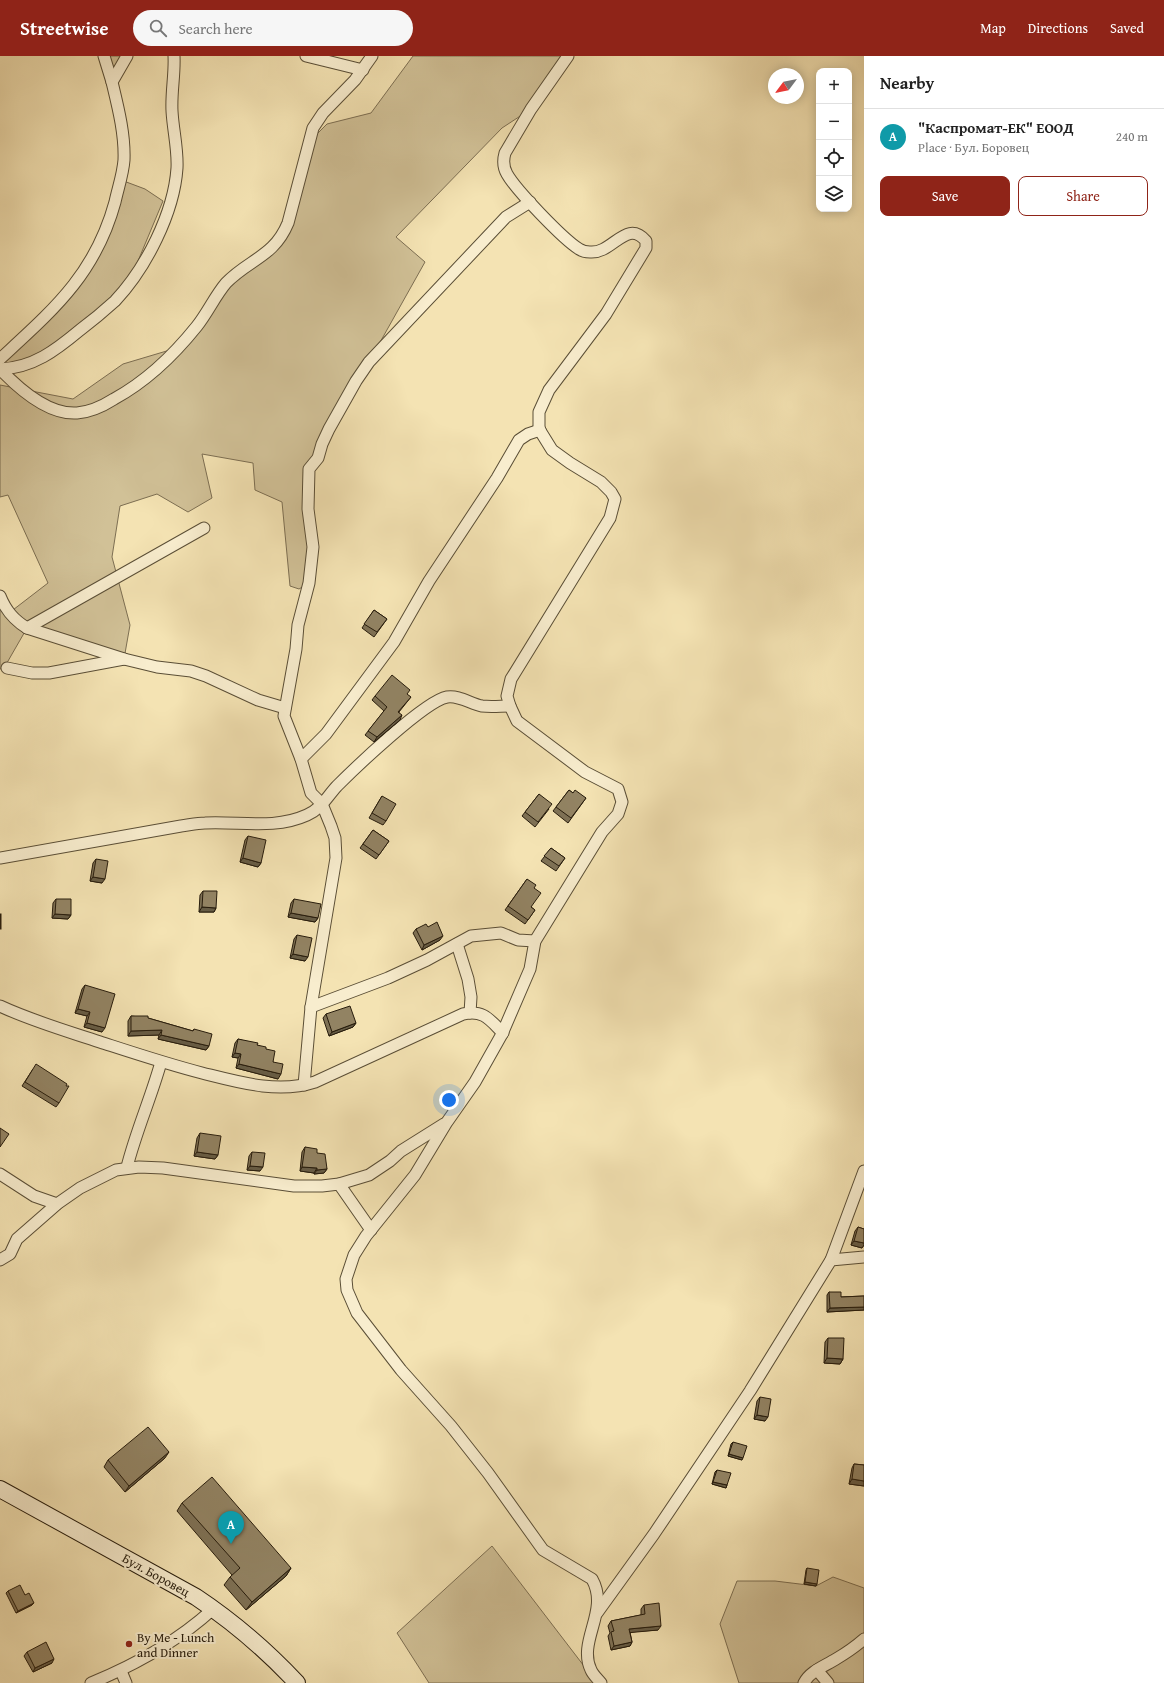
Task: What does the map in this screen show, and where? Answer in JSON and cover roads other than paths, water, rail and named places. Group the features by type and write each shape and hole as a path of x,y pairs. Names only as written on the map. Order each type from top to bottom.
{"street":[{"path":"0,359 64,298 90,263 100,246 108,226 121,180 124,161 122,127 112,82 104,56"},
{"path":"112,82 127,56"},
{"path":"0,369 22,367 37,361 99,315 128,285 154,243 170,209 175,186 177,153 172,111 174,56"},
{"path":"306,56 363,70"},
{"path":"0,369 24,391 38,401 53,408 77,413 103,406 137,386 153,374 180,347 197,326 226,283 238,272 271,249 282,236 288,223 313,128 323,113 347,89 363,70 372,56"},
{"path":"568,56 531,109 505,153 503,160 507,173 530,202 573,245 586,252 601,250 625,234 638,234 646,241 644,254 606,314 543,401 539,412 538,422 540,430 552,450 558,456 601,482 611,492 615,499 610,518 511,679 507,696 517,722 585,772 618,789 622,802 618,814 602,832 535,941 530,969 502,1033 475,1082 446,1122 415,1175 371,1230 354,1255 348,1269 346,1279 347,1290 357,1313 401,1370 451,1426 488,1473 543,1550 592,1579 596,1586 598,1595 597,1613 592,1630 588,1656 591,1670 601,1683"},
{"path":"304,1085 311,1007 336,858 335,838 322,804 311,793 301,759 284,716 296,649 298,625 309,583 313,547 308,509 308,469 318,458 322,444 329,429 356,381 369,362 506,217 530,202"},
{"path":"301,759 326,734 394,642 429,581 496,478 518,440 528,434 540,430"},
{"path":"27,628 204,528"},
{"path":"0,596 9,613 16,622 27,628 124,659 157,667 191,671 206,676 258,700 285,708"},
{"path":"7,668 32,673 49,673 124,659"},
{"path":"0,858 199,823 268,824 305,816 318,809 331,792 351,772 418,714 438,700 448,697 462,699 482,706 510,706"},
{"path":"311,1007 388,978 427,960 471,936 501,933 518,940 535,941"},
{"path":"457,944 468,978 471,997 470,1013"},
{"path":"0,1006 70,1032 161,1062 259,1086 292,1087 304,1085 337,1072 463,1014 474,1012 486,1016 502,1033"},
{"path":"127,1167 133,1141 146,1111 161,1062"},
{"path":"0,1260 10,1254 17,1239 57,1204 93,1180 116,1170 127,1167 163,1168 294,1186 309,1187 339,1184 369,1175 390,1161 401,1151 446,1122"},
{"path":"597,1613 654,1534 750,1391 831,1260 864,1172"},
{"path":"0,1174 34,1196 57,1204"},
{"path":"339,1184 371,1230"},
{"path":"831,1260 864,1258"},
{"name":"Бул. Боровец","path":"0,1489 196,1597 213,1608 297,1683"},
{"path":"91,1683 121,1671 165,1645 200,1621 213,1608"},
{"path":"804,1683 806,1679 817,1670 852,1649 864,1639"},
{"path":"817,1670 828,1683"},
{"path":"121,1671 126,1683"}],"place":[{"name":"\"Каспромат-ЕК\" ЕООД","path":"231,1544"},
{"name":"By Me - Lunch and Dinner","path":"129,1644"}]}
